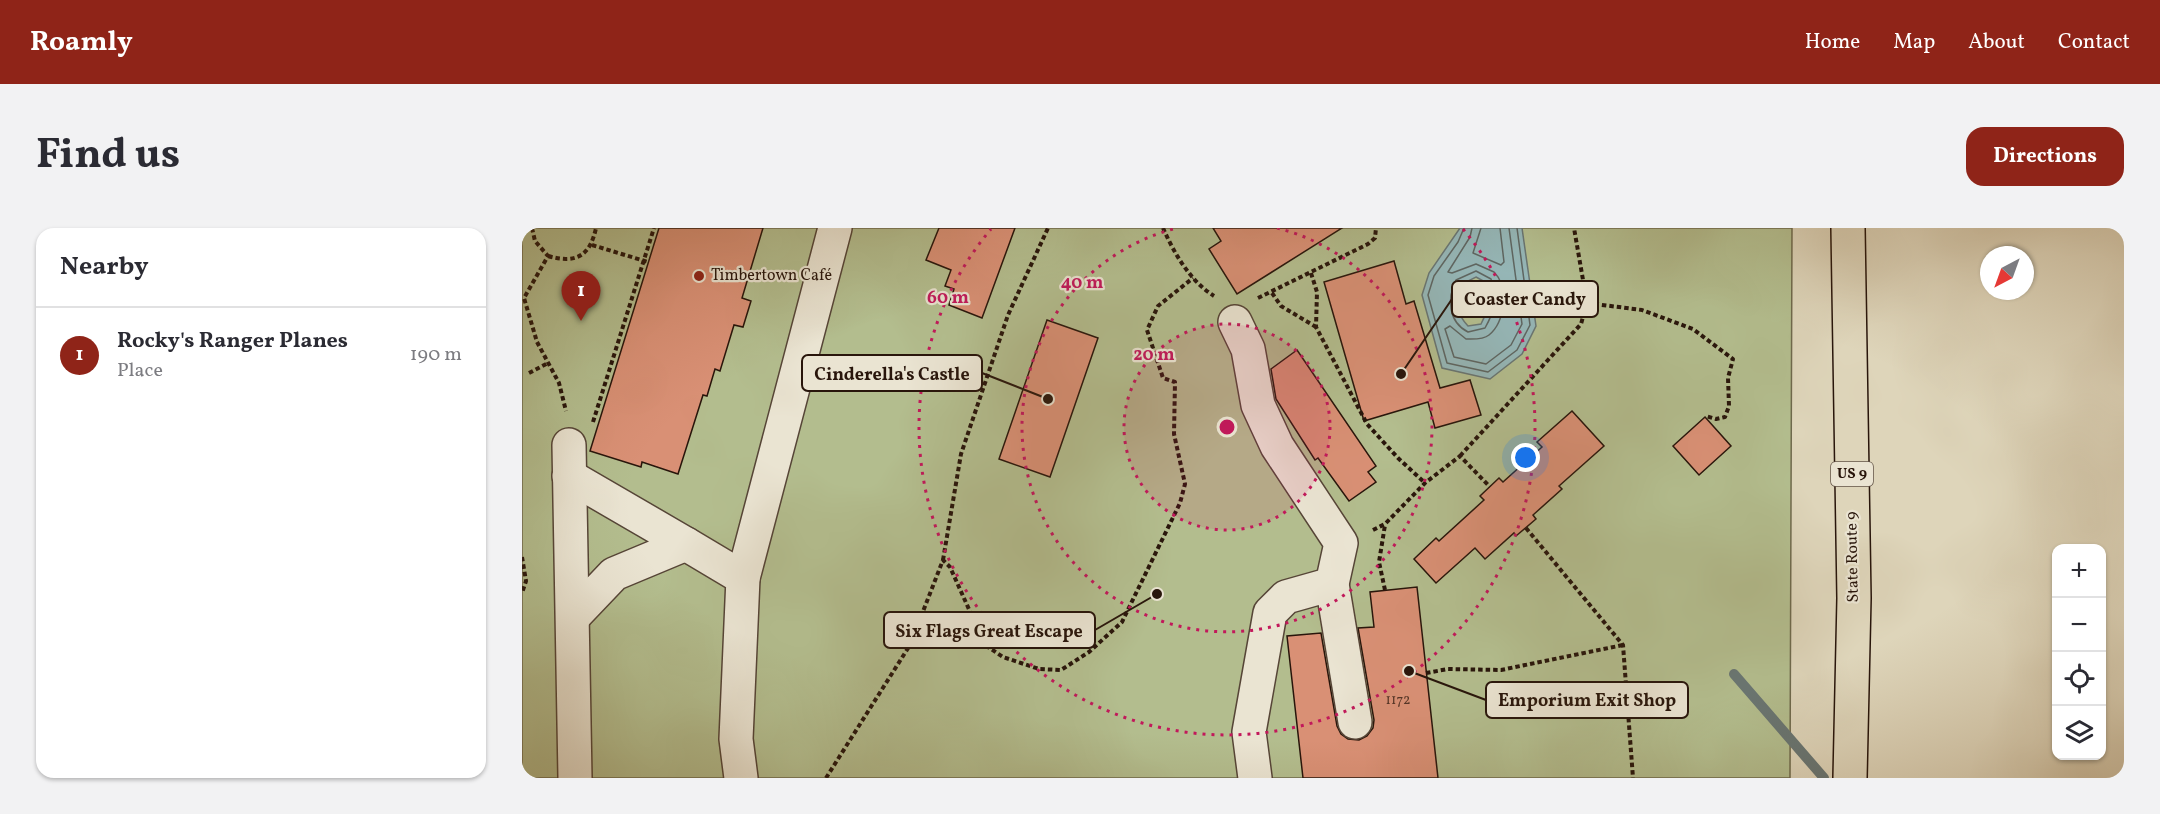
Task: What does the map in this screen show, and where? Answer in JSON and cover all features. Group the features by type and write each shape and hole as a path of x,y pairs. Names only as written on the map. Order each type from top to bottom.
{"main road":[{"name":"State Route 9","path":"1848,228 1854,598 1850,778"}],"lane":[{"path":"741,778 736,740 743,578 834,228"},
{"path":"1235,315 1248,349 1258,405 1272,436 1363,533 1332,584 1355,722"},
{"path":"568,449 686,544 743,578"},
{"path":"568,449 575,778"},
{"path":"573,617 614,574 686,544"},
{"path":"1255,778 1248,732 1270,613 1286,597 1332,584"}],"path":[{"path":"532,228 535,242 548,256 561,260 583,255 592,245 596,228"},
{"path":"568,449 584,431 592,426 646,262 654,228"},
{"path":"826,778 910,645 943,560 961,454 1008,315 1048,228"},
{"path":"1163,228 1170,244 1193,278 1235,315 1272,293 1368,244 1375,238 1376,228"},
{"path":"1385,590 1379,562 1363,533 1460,456 1581,324 1587,303 1574,228"},
{"path":"592,245 646,262"},
{"path":"548,256 523,298 530,324 566,404 568,449"},
{"path":"1311,273 1317,292 1316,327 1368,424 1398,458 1425,483"},
{"path":"943,560 951,567 985,645 1003,657 1039,669 1061,670 1089,652 1122,622 1180,502 1185,483 1174,434 1174,382 1163,378 1147,330 1158,306 1193,278"},
{"path":"1272,293 1281,306 1316,327"},
{"path":"1587,303 1642,310 1694,329 1733,359 1728,378 1729,406 1725,417 1716,419 1706,416"},
{"path":"530,373 548,363"},
{"path":"1460,456 1490,487"},
{"path":"1526,528 1623,645 1633,778"},
{"path":"522,557 526,581 522,593"},
{"path":"910,645 985,645"},
{"path":"1426,673 1448,669 1501,670 1623,645"}],"green space":[{"path":"522,228 1792,228 1790,778 522,778"}],"water":[{"path":"1460,228 1522,228 1536,326 1522,354 1490,379 1442,368 1422,295 1429,273","holes":["1476,277 1487,283 1489,299 1481,324 1468,326 1457,307 1460,285"]}],"building":[{"path":"659,228 763,228 742,298 751,301 743,327 734,325 720,371 715,369 707,396 703,395 678,474 642,462 641,467 590,451"},
{"path":"939,228 1015,228 982,318 949,305 954,289 945,286 951,270 926,260"},
{"path":"1213,228 1342,228 1237,294 1209,249 1221,241"},
{"path":"1394,261 1406,304 1414,301 1440,388 1470,380 1481,415 1435,428 1428,402 1364,421 1324,282"},
{"path":"1047,320 1098,338 1050,477 999,459"},
{"path":"1297,350 1376,466 1368,472 1376,482 1349,501 1318,458 1315,460 1276,399 1271,369"},
{"path":"1572,411 1604,446 1559,486 1562,489 1533,515 1536,519 1516,536 1514,533 1485,559 1475,548 1436,583 1414,559 1436,538 1439,541 1484,500 1480,496 1499,478 1503,482 1542,447 1537,442"},
{"path":"1705,417 1731,446 1699,475 1673,446"},
{"path":"1417,587 1438,778 1303,778 1287,636 1321,633 1337,726 1341,734 1348,739 1359,740 1367,736 1373,728 1374,720 1358,628 1374,627 1370,592"}],"waterway":[{"path":"1734,674 1824,778"}],"place":[{"name":"Timbertown Café","path":"699,276"},
{"name":"Rocky's Ranger Planes","path":"581,321"},
{"name":"Coaster Candy","path":"1401,374"},
{"name":"Cinderella's Castle","path":"1048,399"},
{"name":"Six Flags Great Escape","path":"1157,594"},
{"name":"Emporium Exit Shop","path":"1409,671"}]}
